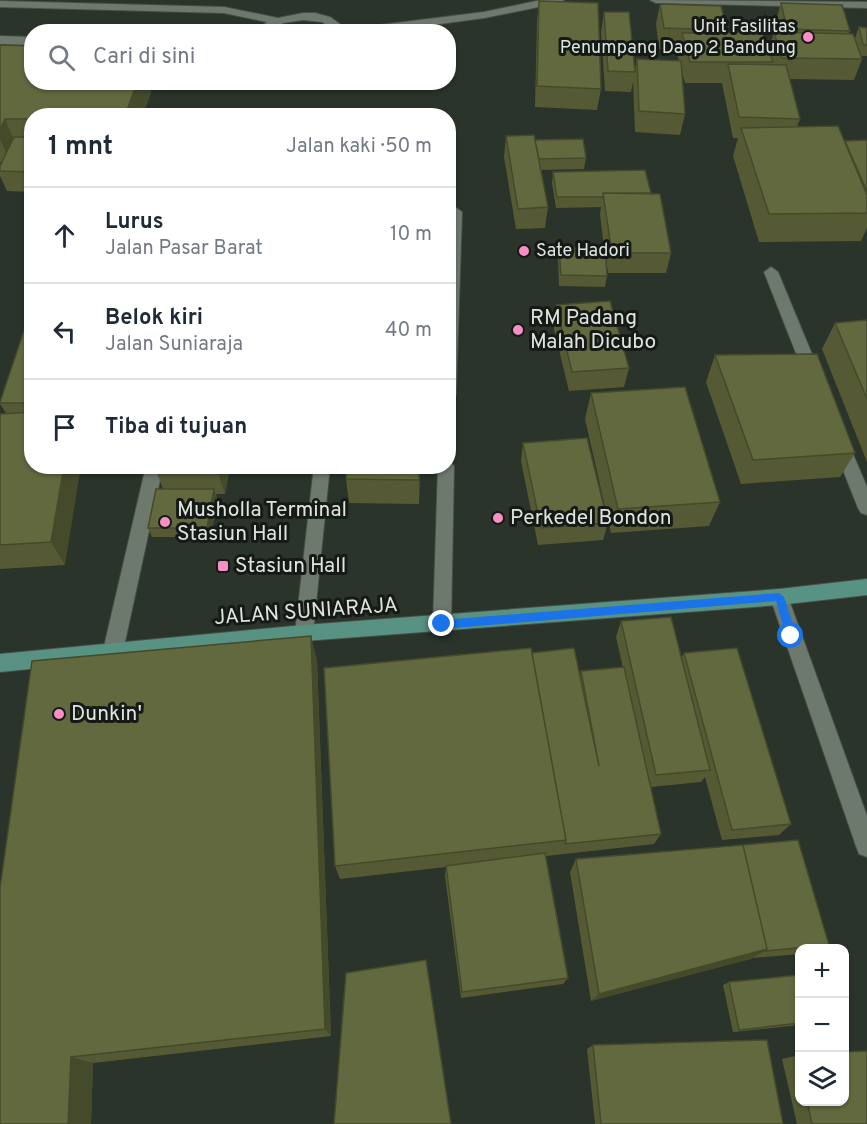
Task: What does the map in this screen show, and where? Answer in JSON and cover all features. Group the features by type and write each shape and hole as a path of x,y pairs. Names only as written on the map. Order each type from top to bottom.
{"main road":[{"name":"JALAN SUNIARAJA","path":"0,663 304,633 779,597 867,587"}],"street":[{"path":"413,24 484,15 558,0"},
{"path":"656,0 867,5"},
{"path":"0,4 224,10 278,21 306,17 320,18 334,24"},
{"path":"273,24 278,21"},
{"path":"0,40 24,41"},
{"path":"771,272 819,390"},
{"path":"832,422 867,508"},
{"path":"113,651 153,474"},
{"path":"304,633 321,474"},
{"path":"442,624 446,474"},
{"path":"779,597 867,846"}],"building":[{"path":"539,1 598,3 601,89 537,86"},
{"path":"781,3 842,5 850,31 787,29"},
{"path":"660,4 721,6 727,30 664,28"},
{"path":"604,12 629,12 635,72 608,71"},
{"path":"859,27 867,28 867,45 863,45"},
{"path":"762,32 773,62 690,62 682,33"},
{"path":"774,32 853,34 862,59 782,58"},
{"path":"0,45 24,46 24,90 134,90 128,108 24,108 24,119 5,119 0,130"},
{"path":"637,59 681,61 685,114 639,111"},
{"path":"728,64 786,65 800,119 739,117"},
{"path":"838,126 867,195 867,213 769,214 741,128"},
{"path":"534,135 548,207 518,209 506,136"},
{"path":"14,137 24,137 24,172 0,171 0,166"},
{"path":"583,139 586,158 539,159 535,140"},
{"path":"867,140 867,191 845,141"},
{"path":"645,170 651,193 603,193 603,197 557,197 553,172"},
{"path":"603,193 660,194 671,253 612,253"},
{"path":"559,247 605,248 607,276 561,275"},
{"path":"610,301 629,368 572,372 556,305"},
{"path":"867,320 867,399 835,323"},
{"path":"24,331 24,403 0,402"},
{"path":"817,354 855,453 753,460 715,355"},
{"path":"685,387 720,502 618,509 591,393"},
{"path":"24,412 24,474 63,474 51,542 0,545 0,414"},
{"path":"587,438 608,523 541,528 523,443"},
{"path":"346,474 419,474 419,480 346,479"},
{"path":"156,489 214,489 207,528 148,528"},
{"path":"671,617 710,770 656,775 621,621"},
{"path":"311,636 325,1029 71,1057 68,1124 0,1124 0,888 32,661"},
{"path":"531,648 566,840 335,866 324,668"},
{"path":"574,648 599,766 581,671 624,667 661,834 565,844 532,653"},
{"path":"737,648 791,824 732,830 684,653"},
{"path":"798,840 829,944 795,944 795,948 765,951 767,949 743,845"},
{"path":"743,845 767,949 599,994 576,859"},
{"path":"545,853 568,978 462,992 446,866"},
{"path":"426,960 451,1124 334,1124 346,973"},
{"path":"795,975 795,1024 739,1030 729,982"},
{"path":"767,1040 783,1124 601,1124 593,1045"},
{"path":"867,1051 867,1124 812,1124 808,1106 849,1106 849,1052"}],"place":[{"name":"Unit Fasilitas Penumpang Daop 2 Bandung","path":"808,37"},
{"name":"Sate Hadori","path":"524,251"},
{"name":"RM Padang Malah Dicubo","path":"518,330"},
{"name":"Perkedel Bondon","path":"498,518"},
{"name":"Musholla Terminal Stasiun Hall","path":"165,522"},
{"name":"Stasiun Hall","path":"223,566"},
{"name":"Dunkin'","path":"59,714"}],"route":[{"path":"442,624 779,597 791,636"}]}
